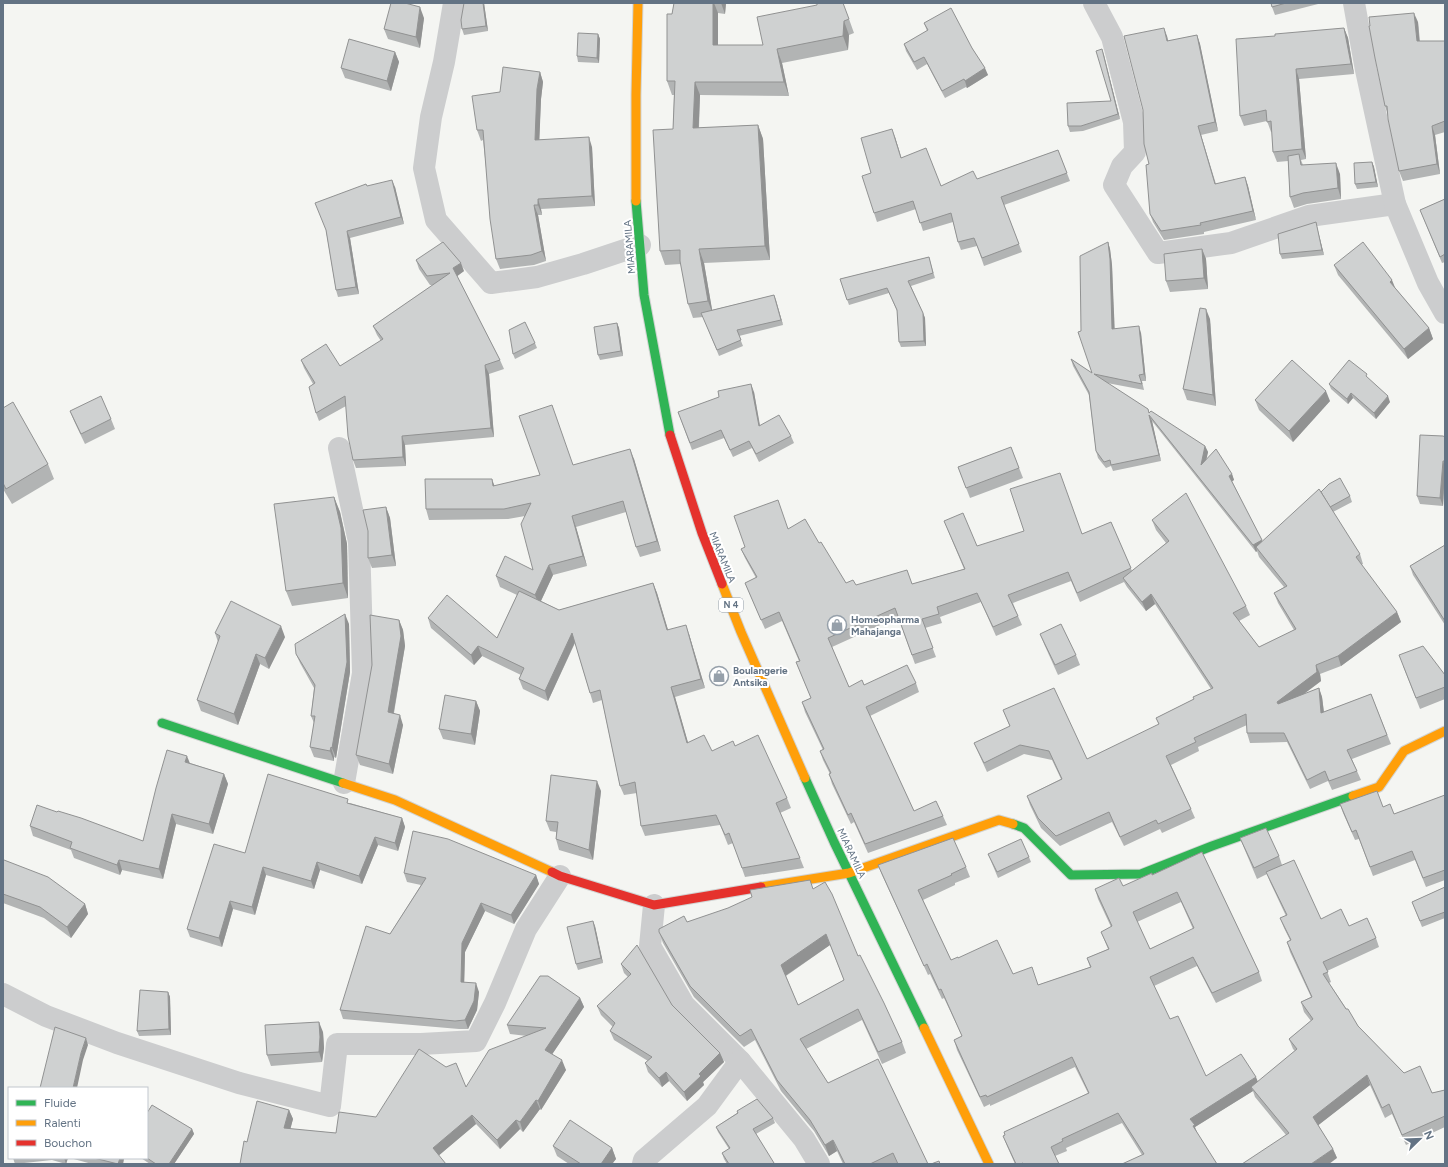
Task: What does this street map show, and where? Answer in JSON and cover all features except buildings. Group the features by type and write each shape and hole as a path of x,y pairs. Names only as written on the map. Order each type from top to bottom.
{"street":[{"path":"454,3 444,62 431,117 424,168 436,220 491,282 537,278 640,245"},
{"name":"MIARAMILA","path":"638,3 636,195 644,295 668,428 702,533 741,632 798,763 913,1008 989,1164"},
{"path":"1094,3 1112,37 1134,122 1135,152 1122,166 1114,185 1158,253 1231,243 1309,216 1395,204"},
{"path":"1354,3 1366,70 1395,204 1428,283 1445,313"},
{"path":"339,448 359,542 363,673 344,783"},
{"path":"162,723 395,800 560,876 654,905 849,873 999,820 1024,828 1071,875 1141,874 1212,846 1379,787 1404,752 1445,731"},
{"path":"3,994 46,1016 117,1043 239,1083 330,1106 337,1044 421,1044 476,1041 495,1003 526,929 560,876"},
{"path":"654,905 650,946 684,1005 740,1061 804,1139 818,1164"},
{"path":"643,1164 644,1160 707,1106 740,1061"}],"traffic: fast":[{"path":"636,201 644,295 670,435"},
{"path":"162,723 343,783"},
{"path":"805,778 834,842 924,1028"},
{"path":"1013,824 1024,828 1071,875 1141,874 1212,846 1353,796"}],"traffic: slow":[{"path":"636,201 638,3"},
{"path":"722,584 741,632 805,778"},
{"path":"1353,796 1379,787 1404,751 1445,731"},
{"path":"343,783 395,800 552,872"},
{"path":"761,887 849,873 999,820 1013,824"},
{"path":"924,1028 989,1164"}],"traffic: jam":[{"path":"670,435 702,533 722,584"},
{"path":"552,872 560,876 654,905 761,887"}],"place":[{"name":"Homeopharma Mahajanga","path":"837,625"},
{"name":"Boulangerie Antsika","path":"719,676"}]}
